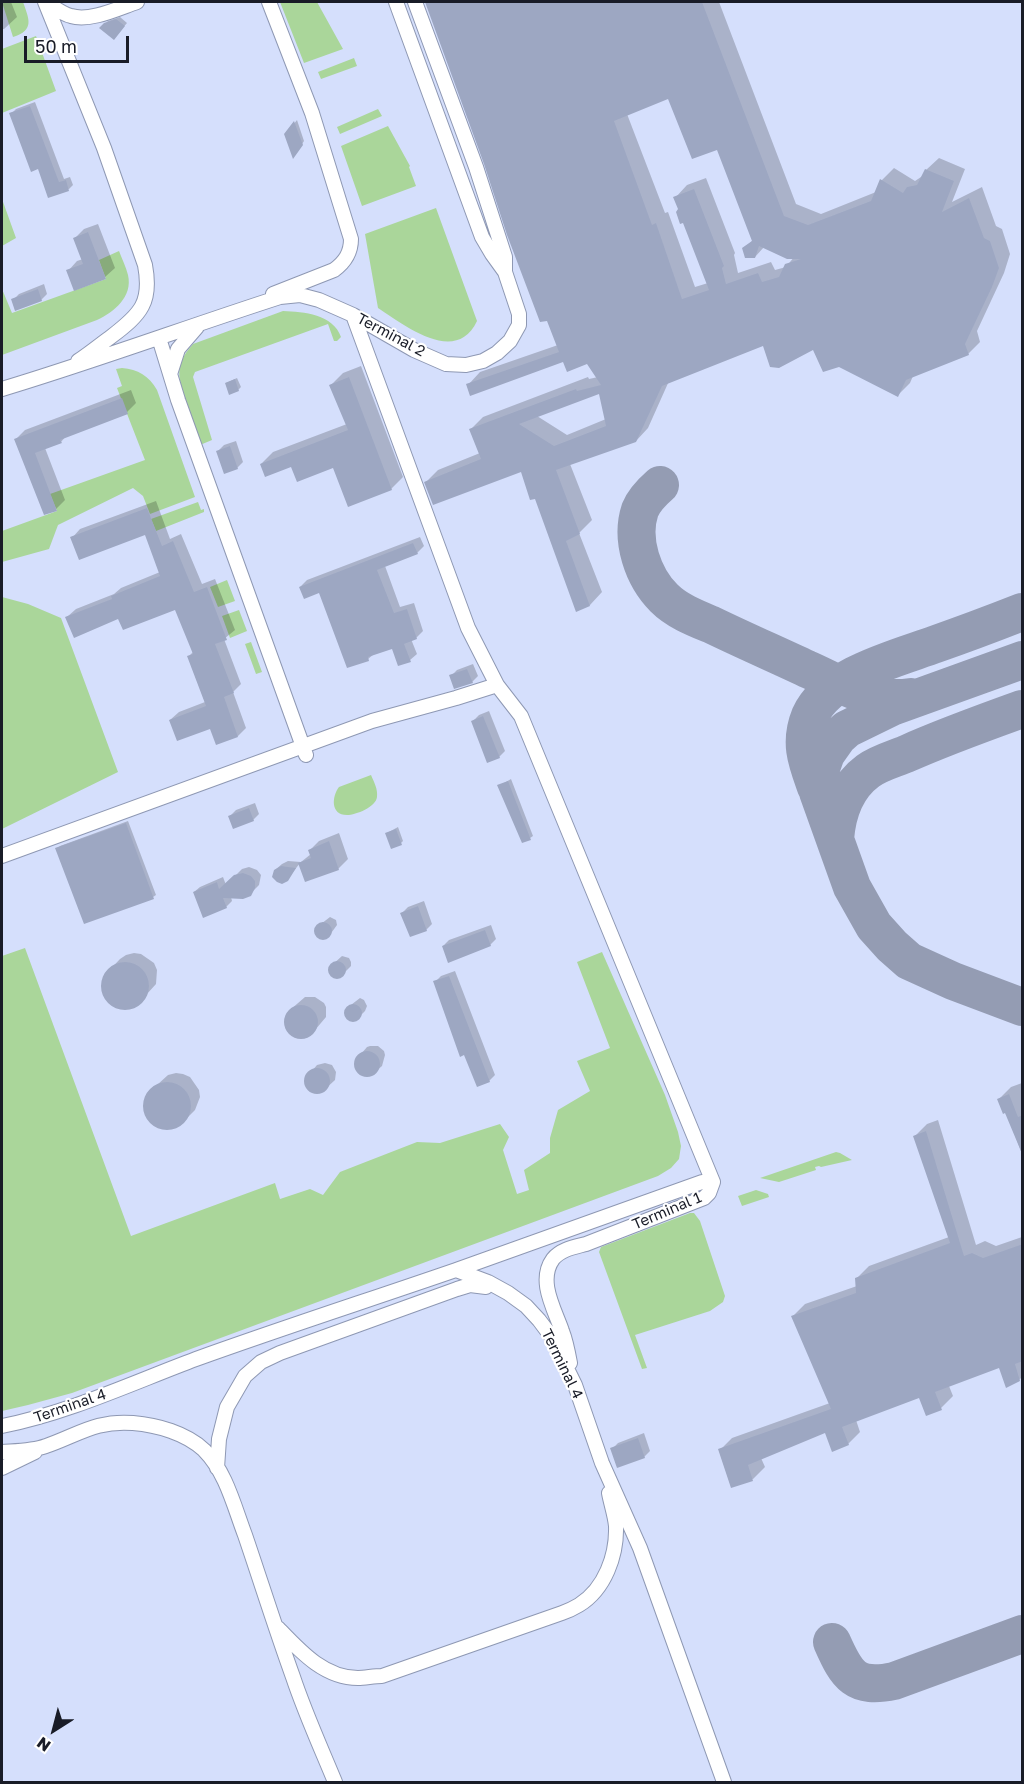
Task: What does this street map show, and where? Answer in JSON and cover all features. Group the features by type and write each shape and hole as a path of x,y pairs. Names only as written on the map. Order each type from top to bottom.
{"street":[{"path":"46,2 65,14 83,18 137,2"},
{"path":"46,2 104,148 145,265 148,280 146,297 130,323 67,369"},
{"path":"242,309 283,289 334,270 341,265 351,249 348,225 312,113 269,2"},
{"name":"Terminal 2","path":"396,2 482,237 506,272"},
{"name":"Terminal 2","path":"2,389 280,297 300,295 319,300 353,315 414,350 446,364 466,365 483,361 497,353 510,341 519,325 519,314 506,272 505,257 460,122 415,2"},
{"path":"427,87 433,52"},
{"path":"416,57 445,82"},
{"path":"453,158 460,122"},
{"path":"442,129 471,154"},
{"path":"353,315 468,628 497,685 521,716 713,1182"},
{"path":"170,374 178,349 198,325"},
{"path":"159,338 178,400 305,750"},
{"path":"2,856 305,750 372,721 497,685"},
{"name":"Terminal 1","path":"456,1270 702,1182 713,1182 709,1193 704,1198 602,1238 567,1249 553,1260 546,1282 576,1385"},
{"name":"Terminal 4","path":"2,1426 20,1423 66,1408 208,1355 456,1270 488,1282 526,1306 540,1320 551,1336 576,1385 602,1463 640,1548 724,1782"},
{"path":"217,1468 219,1439 227,1407 245,1376 261,1362 280,1353 457,1289 483,1286 508,1293"},
{"name":"Terminal 4","path":"2,1452 44,1447 108,1422 158,1426 184,1437 203,1450 226,1484 294,1681 335,1782"},
{"path":"2,1468 44,1447"},
{"path":"275,1625 302,1653 322,1668 338,1675 356,1678 381,1676 572,1609 581,1604 604,1577 615,1545 616,1524 602,1463"}],"green space":[{"path":"2,2 23,2 28,19 25,31 13,37"},
{"path":"280,2 317,2 343,49 304,63"},
{"path":"36,36 56,91 2,113 2,49"},
{"path":"354,58 357,66 321,79 318,72"},
{"path":"378,109 382,116 340,134 337,127"},
{"path":"388,126 410,166 416,186 362,206 341,146"},
{"path":"2,199 16,238 2,246"},
{"path":"436,208 477,321 468,334 456,340 443,341 429,338 401,324 378,308 365,234"},
{"path":"119,251 129,283 125,297 116,308 97,320 2,355 2,289 12,313 106,279 99,260"},
{"path":"283,311 300,312 325,319 332,323 341,337 334,341 328,324 195,372 193,377 212,440 200,445 187,410 189,409 179,375 186,353 193,344"},
{"path":"122,368 142,374 157,390 195,497 150,514 143,496 133,488 58,525 49,549 2,562 2,531 57,511 50,494 145,460 117,388 122,386 116,369"},
{"path":"198,502 204,512 156,531 151,519"},
{"path":"227,580 235,601 218,607 210,587"},
{"path":"2,597 28,604 61,618 118,772 2,829"},
{"path":"239,610 247,631 230,638 222,616"},
{"path":"251,642 262,672 256,674 245,644"},
{"path":"371,775 376,786 376,801 365,810 351,815 338,812 335,809 334,800 339,787"},
{"path":"25,948 131,1236 275,1183 280,1199 310,1189 323,1195 340,1172 417,1142 440,1143 500,1124 509,1137 503,1150 517,1194 529,1190 524,1170 550,1153 550,1138 558,1110 590,1091 577,1061 610,1048 577,962 602,952 665,1095 678,1132 681,1146 679,1159 671,1168 658,1176 72,1393 2,1411 2,956"},
{"path":"836,1152 852,1160 815,1167 816,1170 779,1182 760,1178"},
{"path":"756,1190 768,1194 769,1197 742,1206 738,1196"},
{"path":"694,1213 700,1221 725,1296 723,1302 710,1311 635,1335 647,1368 642,1369 599,1252 601,1247"}],"building":[{"path":"425,2 702,2 784,216 808,225 871,201 880,179 903,193 907,187 917,185 925,169 954,181 942,212 969,198 984,238 990,241 999,268 965,344 969,355 906,380 898,397 839,367 823,372 813,350 779,368 770,367 763,346 662,386 636,442 556,470 580,534 566,541 590,606 576,612 535,499 530,500 521,472 433,505 424,482 481,459 469,429 576,389 577,391 601,385 587,364 567,372 563,362 470,396 466,384 559,352 547,321 540,322 507,235 484,164","holes":["668,99 692,159 717,150 752,241 742,248 745,258 755,258 759,246 787,259 801,259 785,264 779,277 762,282 758,273 726,284 722,268 724,266 694,189 673,197 678,209 676,212 680,224 683,223 709,290 682,299 656,223 652,225 614,121","599,394 606,426 554,446 519,424"]},
{"path":"116,19 125,26 114,40 99,28 104,23"},
{"path":"30,106 59,182 66,180 69,191 48,198 38,169 31,172 9,113"},
{"path":"294,121 303,145 293,159 284,134"},
{"path":"88,232 106,279 74,291 66,270 83,264 73,238"},
{"path":"38,289 42,301 15,311 11,299"},
{"path":"349,377 392,490 348,507 333,468 297,482 291,467 265,477 260,464 348,430 329,385"},
{"path":"235,379 239,391 229,395 225,383"},
{"path":"122,398 128,414 60,440 62,443 35,453 57,511 44,515 14,439"},
{"path":"230,446 238,469 224,474 216,451"},
{"path":"147,508 162,546 173,541 194,592 207,587 227,640 215,644 234,693 224,697 238,737 216,745 210,729 177,741 169,720 206,706 187,656 193,654 175,610 123,630 118,619 74,638 65,617 112,599 111,596 160,576 145,535 79,560 70,537"},
{"path":"413,543 418,554 377,570 394,613 407,609 417,639 404,644 411,662 398,666 392,649 368,657 369,661 347,668 319,593 304,599 299,587"},
{"path":"467,669 473,683 454,689 449,675"},
{"path":"483,716 500,758 487,763 471,721"},
{"path":"508,781 531,840 522,843 497,785"},
{"path":"249,808 254,821 233,829 228,816"},
{"path":"126,823 154,899 84,924 55,848"},
{"path":"396,829 402,845 391,849 385,833"},
{"path":"329,841 339,870 305,882 298,863 311,858 308,850"},
{"path":"281,866 296,868 288,881 282,884 272,877 274,870"},
{"path":"243,873 251,876 255,881 255,888 251,896 243,899 223,898 227,908 203,918 193,892 217,882 219,889 234,875"},
{"path":"418,906 427,931 410,937 400,913"},
{"path":"323,922 329,925 332,931 329,937 323,940 317,937 314,931 317,925"},
{"path":"485,930 491,946 448,963 442,946"},
{"path":"337,961 343,964 346,970 343,976 337,979 331,976 328,970 331,964"},
{"path":"125,962 142,969 149,986 142,1003 125,1010 108,1003 101,986 108,969"},
{"path":"449,976 490,1082 477,1087 464,1055 460,1057 433,981"},
{"path":"353,1004 359,1007 362,1013 359,1019 353,1022 347,1019 344,1013 347,1007"},
{"path":"301,1005 313,1010 318,1022 313,1034 301,1039 289,1034 284,1022 289,1010"},
{"path":"367,1051 376,1055 380,1064 376,1073 367,1077 358,1073 354,1064 358,1055"},
{"path":"317,1068 326,1072 330,1081 326,1090 317,1094 308,1090 304,1081 308,1072"},
{"path":"167,1082 184,1089 191,1106 184,1123 167,1130 150,1123 143,1106 150,1089"},
{"path":"1009,1094 1018,1117 1023,1115 1023,1156 997,1099"},
{"path":"926,1131 964,1256 972,1253 983,1258 1023,1244 1023,1361 1015,1364 1020,1381 1006,1388 999,1368 935,1392 942,1410 926,1416 919,1398 842,1427 849,1445 832,1452 825,1433 748,1465 753,1481 731,1488 718,1449 831,1409 791,1316 856,1293 855,1278 950,1243 913,1136"},
{"path":"638,1438 645,1458 617,1468 610,1448"}],"taxiway":[{"path":"660,485 648,496 640,510 637,533 640,557 650,580 669,603 693,617 850,689 882,697 911,697"},
{"path":"816,787 807,761 805,735 810,716 819,702 832,689 884,662 1022,612"},
{"path":"1022,660 892,707 847,729 826,754 819,774 818,792 852,887 874,926 892,946 909,961 953,981 1022,1007"},
{"path":"835,839 838,820 848,793 860,777 868,771 882,763 1022,709"},
{"path":"832,1642 843,1664 854,1677 861,1681 881,1683 894,1681 1022,1634"}]}
